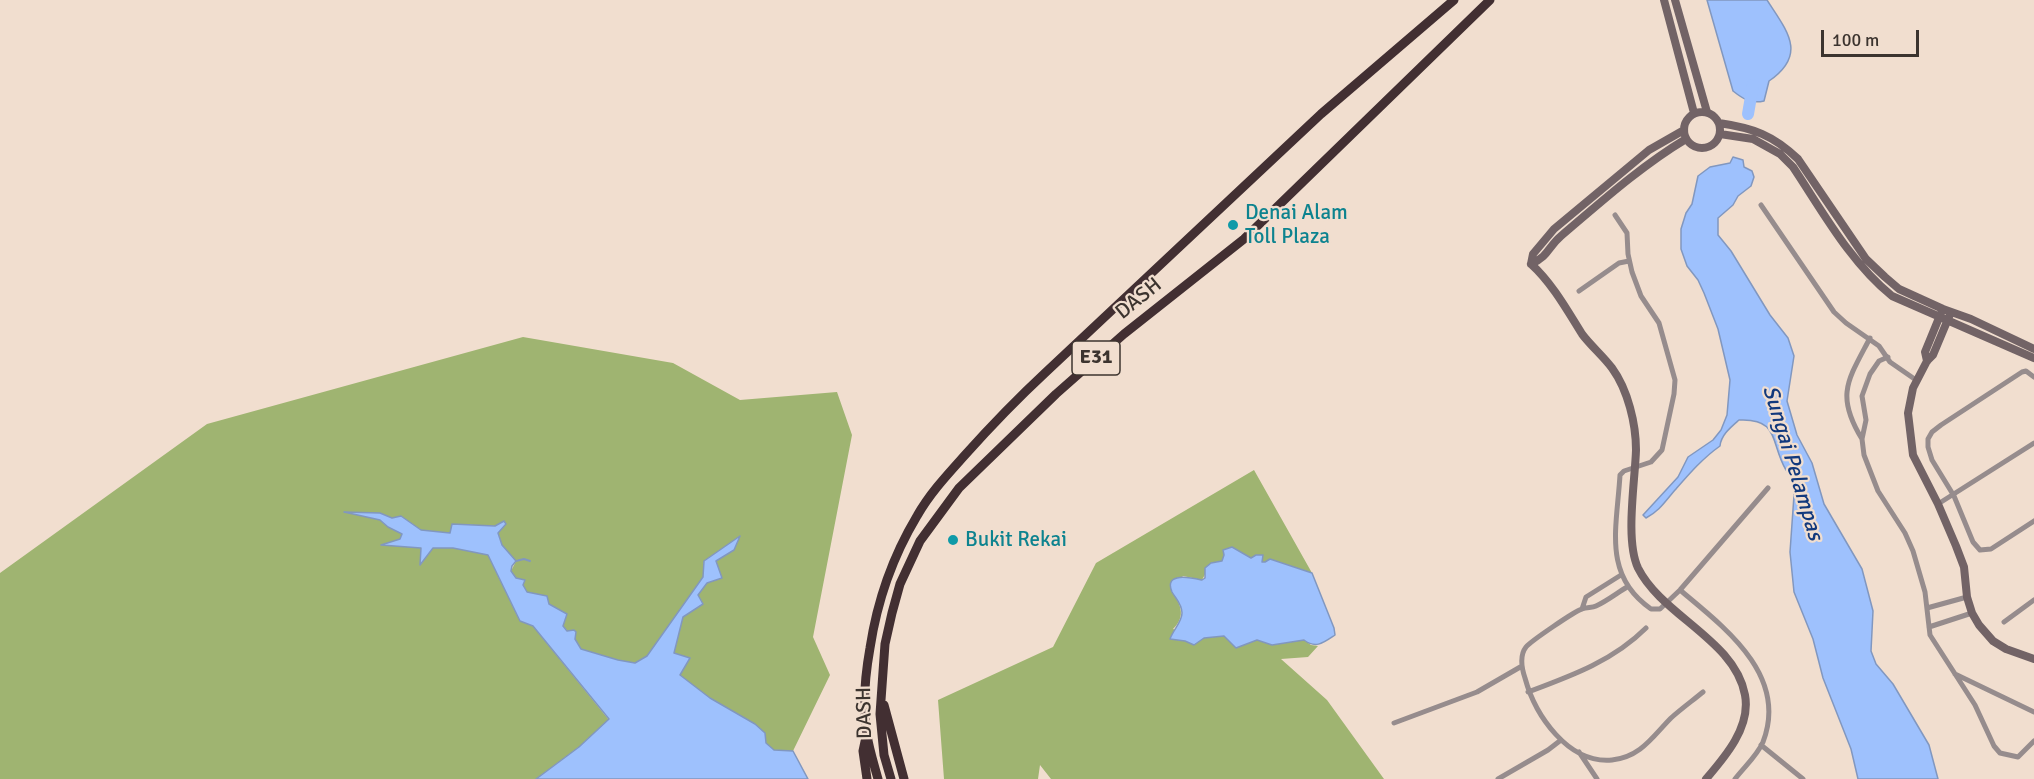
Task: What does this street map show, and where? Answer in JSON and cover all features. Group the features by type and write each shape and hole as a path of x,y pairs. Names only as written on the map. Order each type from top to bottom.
{"highway":[{"name":"DASH","path":"878,779 867,734 866,673 873,628 898,551 912,524 939,484 1003,412 1053,364 1321,114 1454,0"},
{"name":"DASH","path":"891,779 881,736 885,644 897,593 920,541 958,488 1056,394 1124,334 1244,238 1491,0"},
{"path":"882,699 904,779"},
{"path":"867,734 863,751 867,779"}],"street":[{"path":"1664,0 1694,113"},
{"path":"1675,0 1707,112"},
{"path":"1707,112 1719,123 1720,134 1713,145 1708,148 1695,147 1686,139 1684,130 1686,122 1694,113 1707,112"},
{"path":"1719,123 1756,130 1774,138 1798,159 1866,259 1899,289 1971,319 2034,349"},
{"path":"1531,264 1533,255 1554,229 1649,150 1684,130"},
{"path":"1720,134 1753,139 1784,158 1793,167 1858,264 1892,296 2034,358"},
{"path":"1531,264 1543,259 1558,239 1655,158 1686,139"},
{"path":"1761,205 1834,312 1879,346 1898,369 1916,380"},
{"path":"1615,215 1627,233 1629,261 1636,286 1659,323 1675,380 1662,450 1651,462 1624,471 1620,475 1615,556 1627,587 1643,604 1654,610 1660,609 1680,590 1768,488"},
{"path":"1579,291 1619,263 1629,261"},
{"path":"1531,264 1542,274 1586,340 1619,378 1625,392 1635,438 1632,551 1635,561 1649,586 1721,653 1739,675 1745,696 1746,715 1723,759 1706,779"},
{"path":"1927,361 1925,352 1939,318 1947,310"},
{"path":"1947,310 1948,321 1933,355 1916,380 1908,413 1913,455 1938,504 1964,567 1967,597 1979,625 1993,641 2006,649 2034,659"},
{"path":"1926,311 1934,331"},
{"path":"1943,334 1961,326"},
{"path":"1862,440 1849,415 1846,402 1854,369 1870,338"},
{"path":"1888,357 1879,361 1870,374 1862,396 1866,420 1862,440 1864,455 1878,490 1905,533 1913,551 1923,583 1930,635 1975,705 1994,746 2000,753 2018,757 2034,741"},
{"path":"2034,377 2026,371 2022,372 1932,432 1928,439 1932,460 1954,496 1974,542 1980,550 1991,549 2034,521"},
{"path":"1938,504 1954,496 2034,443"},
{"path":"1582,609 1586,597 1621,575"},
{"path":"1627,587 1594,608 1582,609 1526,646 1522,656 1522,666 1528,692 1545,723 1561,740 1578,752 1605,760 1626,757 1651,742 1676,714 1703,692"},
{"path":"1680,590 1719,623 1746,650 1764,683 1767,695 1768,725 1761,745 1735,779"},
{"path":"1927,608 1967,597"},
{"path":"2004,622 2034,600"},
{"path":"1929,627 1972,613"},
{"path":"1528,692 1602,661 1636,638 1646,628"},
{"path":"1394,723 1477,692 1522,666"},
{"path":"1955,674 2034,712"},
{"path":"1498,779 1561,740"},
{"path":"1761,745 1803,779"},
{"path":"1578,752 1597,779"}],"green space":[{"path":"523,337 673,363 740,400 837,392 852,435 813,637 830,675 793,751 774,750 680,675 690,658 674,653 683,617 703,604 698,595 707,583 716,561 734,550 739,537 704,561 703,577 647,656 635,663 581,649 563,626 567,614 549,604 547,596 527,592 511,571 516,561 502,545 498,532 505,524 495,526 453,524 450,533 421,530 401,516 392,518 380,513 349,513 380,520 402,534 400,539 383,545 422,548 421,564 433,548 453,548 488,555 520,621 533,626 609,720 579,747 536,779 0,779 0,573 207,424"},
{"path":"1254,470 1312,573 1270,559 1261,562 1263,556 1251,558 1223,550 1222,561 1211,563 1202,580 1183,576 1171,589 1181,609 1180,619 1173,629 1204,638 1224,636 1236,648 1257,640 1272,645 1304,640 1311,645 1318,646 1308,657 1281,659 1327,700 1384,779 1051,779 1040,765 1038,779 944,779 938,700 1053,647 1096,563"}],"water":[{"path":"1707,0 1767,0 1787,32 1791,52 1788,61 1781,71 1769,81 1764,101 1747,100 1733,91"},
{"path":"1733,157 1743,160 1744,167 1752,171 1754,177 1751,186 1738,196 1733,205 1718,218 1718,235 1731,251 1770,315 1788,338 1794,356 1787,401 1797,435 1812,463 1824,504 1862,569 1873,611 1871,651 1876,664 1893,684 1929,745 1938,779 1858,779 1851,749 1823,678 1813,639 1794,592 1790,552 1795,481 1786,470 1768,428 1752,420 1739,420 1724,435 1720,446 1697,466 1659,509 1646,518 1643,515 1678,477 1688,457 1713,440 1721,430 1727,415 1730,380 1718,329 1698,280 1687,266 1681,249 1681,229 1686,213 1692,204 1698,176 1710,167 1730,163"},
{"path":"344,512 380,513 392,518 401,516 421,530 450,533 452,524 495,526 504,521 506,524 498,533 502,545 516,561 511,571 516,578 525,580 523,585 527,592 547,596 549,604 567,614 563,626 567,631 576,632 575,639 581,649 635,663 647,656 703,577 704,561 740,536 734,550 716,561 722,578 707,583 698,595 703,604 683,617 674,653 690,658 680,675 710,698 755,724 765,733 766,743 774,750 793,751 808,779 536,779 579,747 609,719 533,626 520,621 488,555 453,548 433,548 420,565 421,548 381,545 400,539 402,534 380,520"},
{"path":"1232,547 1251,558 1263,555 1262,562 1270,559 1312,573 1335,635 1316,644 1304,640 1272,645 1257,640 1236,648 1224,636 1204,638 1194,645 1170,639 1181,620 1182,613 1180,604 1172,592 1170,585 1172,581 1180,577 1202,580 1205,578 1205,568 1211,563 1222,561 1223,550"}],"waterway":[{"name":"Sungai Pelampas","path":"1748,114 1753,85"},
{"path":"516,561 524,559 530,561"}],"place":[{"name":"Denai Alam Toll Plaza","path":"1233,225"},
{"name":"Bukit Rekai","path":"953,540"}]}
